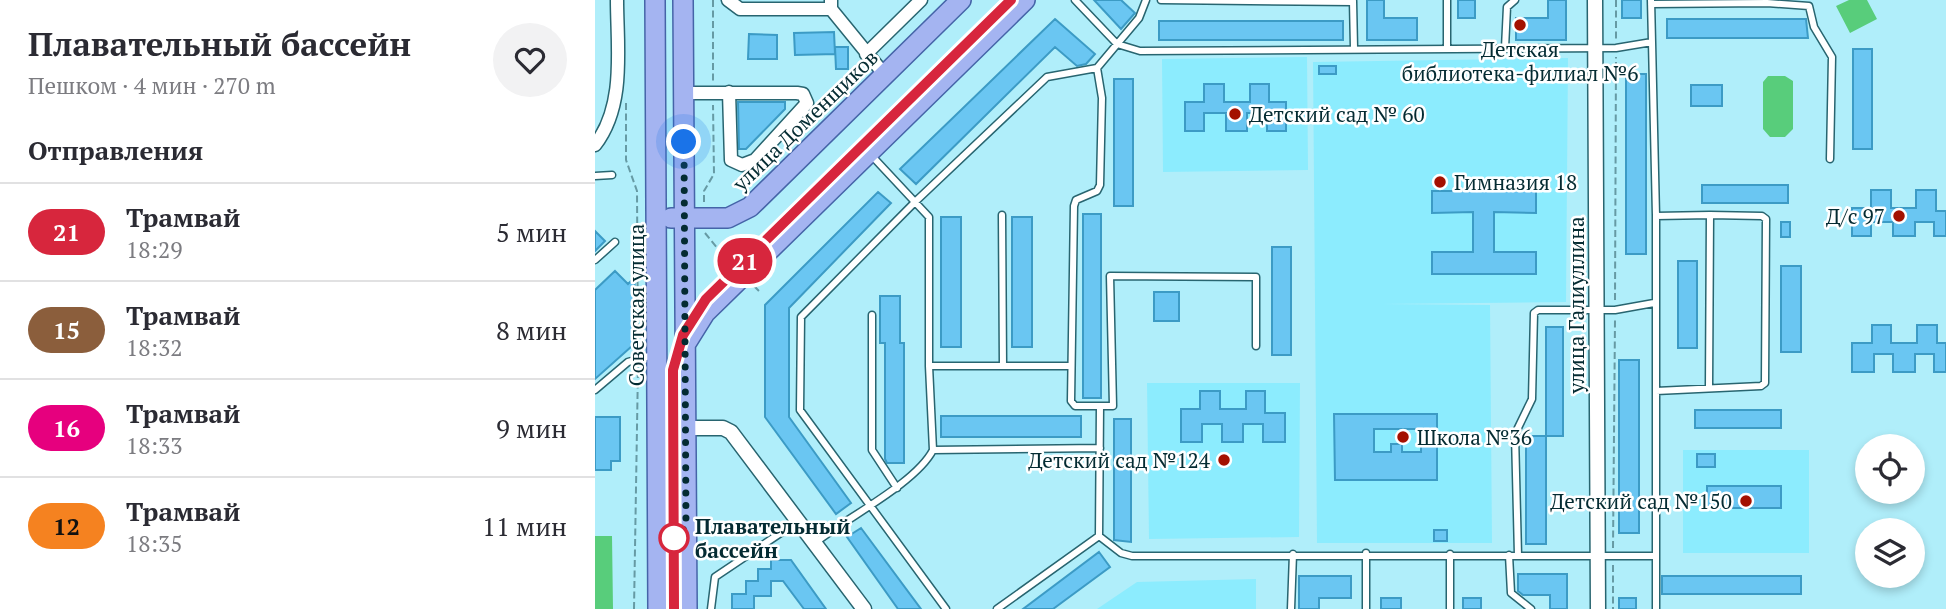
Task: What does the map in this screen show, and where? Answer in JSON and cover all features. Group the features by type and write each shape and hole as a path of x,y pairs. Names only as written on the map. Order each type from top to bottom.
{"main road":[{"path":"683,0 687,609"},
{"name":"улица Доменщиков","path":"658,219 728,218 750,207 961,0"},
{"path":"684,346 705,313 1025,0"},
{"name":"Советская улица","path":"654,1 658,219 659,609"},
{"path":"659,428 684,428"}],"street":[{"path":"595,145 612,114 617,82 617,0"},
{"path":"728,0 740,9 831,4 866,54 884,74"},
{"path":"866,54 921,0"},
{"name":"улица Галиуллина","path":"1595,0 1598,609"},
{"path":"684,93 729,92 797,93 803,94 807,103 755,159 741,164 731,160 729,92"},
{"path":"684,428 723,428 731,432 800,520 864,609"}],"lane":[{"path":"1075,0 1117,44 1140,51 1595,49 1652,42"},
{"path":"946,609 800,410 801,317 916,201 1047,77 1097,68 1143,13 1146,0"},
{"path":"1161,0 1353,1 1354,48"},
{"path":"1447,0 1447,48"},
{"path":"1505,48 1505,13 1507,6 1515,0"},
{"path":"1655,609 1656,216 1651,2 1767,1 1808,4 1814,27 1832,57 1830,159"},
{"path":"1097,68 1103,98 1100,185 1097,191 1076,200 1074,206 1072,405 1113,406 1110,276 1256,278 1256,346"},
{"path":"816,542 869,504 897,488 919,470 933,450 929,366 929,221 927,214 916,201 869,153"},
{"path":"595,176 612,175"},
{"path":"1002,215 1003,366"},
{"path":"1709,388 1710,215"},
{"path":"1656,216 1762,216 1766,219 1766,381 1761,386 1656,391"},
{"path":"595,260 615,242"},
{"path":"1518,555 1515,434 1532,399 1534,313 1538,310 1597,310 1654,303"},
{"path":"872,315 872,450 897,488"},
{"path":"595,390 638,358 659,354"},
{"path":"929,366 1071,366"},
{"path":"1099,536 1100,406"},
{"path":"933,450 1100,448"},
{"path":"711,609 715,577 800,520"},
{"path":"1099,536 1121,553 1132,556 1656,556"},
{"path":"997,609 1099,536"},
{"path":"1291,609 1293,554"},
{"path":"1366,554 1366,609"},
{"path":"1450,554 1450,609"},
{"path":"1509,555 1511,593 1531,609"}],"path":[{"path":"705,210 704,191 714,174 713,0"},
{"path":"626,97 627,160 637,191 638,358 634,609"},
{"path":"705,226 705,237 761,293"}],"shaded area":[{"name":"Детский сад № 60","path":"1307,57 1308,170 1163,172 1162,59"},
{"path":"1568,58 1566,302 1382,304 1490,305 1492,543 1317,543 1313,62"},
{"name":"Детский сад №124","path":"1147,383 1300,383 1299,537 1149,539"},
{"name":"Детский сад №150","path":"1683,450 1809,450 1809,553 1683,553"},
{"path":"1256,579 1256,609 1097,609 1137,582"}],"green space":[{"path":"1849,0 1867,0 1877,19 1850,33 1836,6"},
{"path":"1768,76 1785,76 1793,81 1793,129 1785,137 1770,137 1763,129 1763,82"},
{"path":"595,536 612,536 613,609 595,609"}],"building":[{"path":"1094,0 1121,0 1135,13 1121,29"},
{"path":"1367,0 1384,0 1384,18 1417,18 1417,40 1367,40"},
{"path":"1458,0 1475,0 1475,18 1458,18"},
{"path":"1548,0 1566,0 1566,40 1516,40 1516,18 1548,18"},
{"path":"1622,0 1641,0 1641,18 1622,18"},
{"path":"1055,19 1095,54 1086,64 1077,66 1055,47 916,184 900,169"},
{"path":"1667,19 1806,19 1808,38 1667,38"},
{"path":"1159,21 1343,21 1343,40 1159,40"},
{"path":"834,32 835,54 795,55 794,33"},
{"path":"749,34 777,35 777,59 748,59"},
{"path":"835,47 848,47 848,69 836,69"},
{"path":"1853,49 1872,49 1872,149 1853,149"},
{"path":"1319,66 1336,66 1336,74 1319,74"},
{"path":"1626,74 1646,74 1646,254 1626,254"},
{"path":"1114,79 1133,79 1133,206 1114,206"},
{"path":"1204,84 1224,84 1224,102 1250,102 1250,84 1269,84 1269,102 1286,102 1286,131 1267,131 1267,113 1247,113 1247,131 1226,131 1226,113 1204,113 1204,131 1185,131 1185,102 1204,102"},
{"path":"1691,85 1722,85 1722,106 1691,106"},
{"path":"738,102 785,102 785,109 746,149 739,149"},
{"path":"1702,185 1788,185 1788,203 1702,203"},
{"name":"Д/с 97","path":"1871,190 1891,190 1891,208 1916,208 1916,190 1936,190 1936,211 1946,211 1946,236 1934,236 1934,222 1915,222 1915,236 1893,236 1893,222 1871,222 1871,236 1852,236 1852,208 1871,208"},
{"path":"1432,191 1536,191 1536,213 1494,212 1494,252 1536,252 1536,274 1432,274 1432,252 1473,252 1473,212 1432,213"},
{"path":"878,192 891,203 789,308 789,417 851,503 836,514 765,417 765,305"},
{"path":"1083,214 1101,214 1101,398 1083,398"},
{"path":"941,217 961,217 961,347 941,347"},
{"path":"1012,217 1032,217 1032,347 1012,347"},
{"path":"1781,222 1790,222 1790,237 1781,237"},
{"path":"595,231 605,241 595,251"},
{"path":"1272,247 1291,247 1291,355 1272,355"},
{"path":"1678,261 1697,261 1697,348 1678,348"},
{"path":"1781,266 1801,266 1801,352 1781,352"},
{"path":"615,271 628,284 635,277 632,346 595,379 595,290"},
{"path":"1154,292 1179,292 1179,321 1154,321"},
{"path":"880,296 900,296 900,343 904,343 904,463 887,463 885,459 885,343 880,343"},
{"path":"1872,325 1891,325 1891,343 1917,343 1917,325 1937,325 1937,343 1946,343 1946,372 1934,372 1934,354 1915,354 1915,372 1893,372 1893,354 1874,354 1874,372 1852,372 1852,343 1872,343"},
{"path":"1546,327 1563,327 1563,436 1546,436"},
{"path":"1619,360 1639,360 1639,533 1619,533"},
{"path":"1200,391 1220,391 1220,409 1246,409 1246,391 1265,391 1265,413 1285,413 1285,442 1263,442 1263,424 1243,424 1243,442 1222,442 1222,424 1202,424 1202,442 1181,442 1181,409 1200,409"},
{"path":"1695,410 1781,410 1781,428 1695,428"},
{"path":"1334,414 1437,414 1437,480 1335,480","holes":["1374,429 1421,429 1421,452 1402,452 1402,444 1391,444 1391,452 1374,452"]},
{"path":"941,416 1081,416 1081,437 941,437"},
{"path":"595,417 620,417 620,461 611,461 611,470 595,470"},
{"path":"1114,419 1131,419 1131,542 1114,540"},
{"path":"1526,436 1546,436 1546,544 1526,544"},
{"path":"1697,454 1715,454 1715,467 1697,467"},
{"path":"1707,486 1781,486 1781,508 1707,508"},
{"path":"861,528 921,609 898,609 847,537"},
{"path":"1434,530 1447,530 1447,541 1434,541"},
{"path":"1099,552 1110,567 1053,609 1023,609"},
{"path":"771,560 791,560 826,609 804,609 783,581 771,581 771,596 754,596 754,609 732,609 732,594 746,594 746,581 758,581 758,569 771,569"},
{"path":"1518,574 1567,574 1567,609 1550,609 1550,595 1523,595 1518,591"},
{"path":"1299,576 1351,576 1351,598 1319,598 1319,609 1299,609"},
{"path":"1662,576 1801,576 1801,594 1662,594"},
{"path":"1381,598 1401,598 1401,609 1381,609"},
{"path":"1463,598 1481,598 1481,609 1463,609"},
{"path":"1619,598 1636,598 1636,609 1619,609"}],"tram line":[{"path":"674,609 673,370 683,335 706,299 1011,0"},
{"name":"21","path":"674,609 673,370 683,335 706,299 1011,0"}],"place":[{"name":"Детская библиотека-филиал №6","path":"1520,25"},
{"name":"Детский сад № 60","path":"1235,114"},
{"name":"Гимназия 18","path":"1440,182"},
{"name":"Д/с 97","path":"1899,216"},
{"name":"Школа №36","path":"1403,437"},
{"name":"Детский сад №124","path":"1224,460"},
{"name":"Детский сад №150","path":"1746,501"},
{"name":"Плавательный бассейн","path":"674,538"}],"route":[{"path":"674,538 686,527 684,142"}]}
